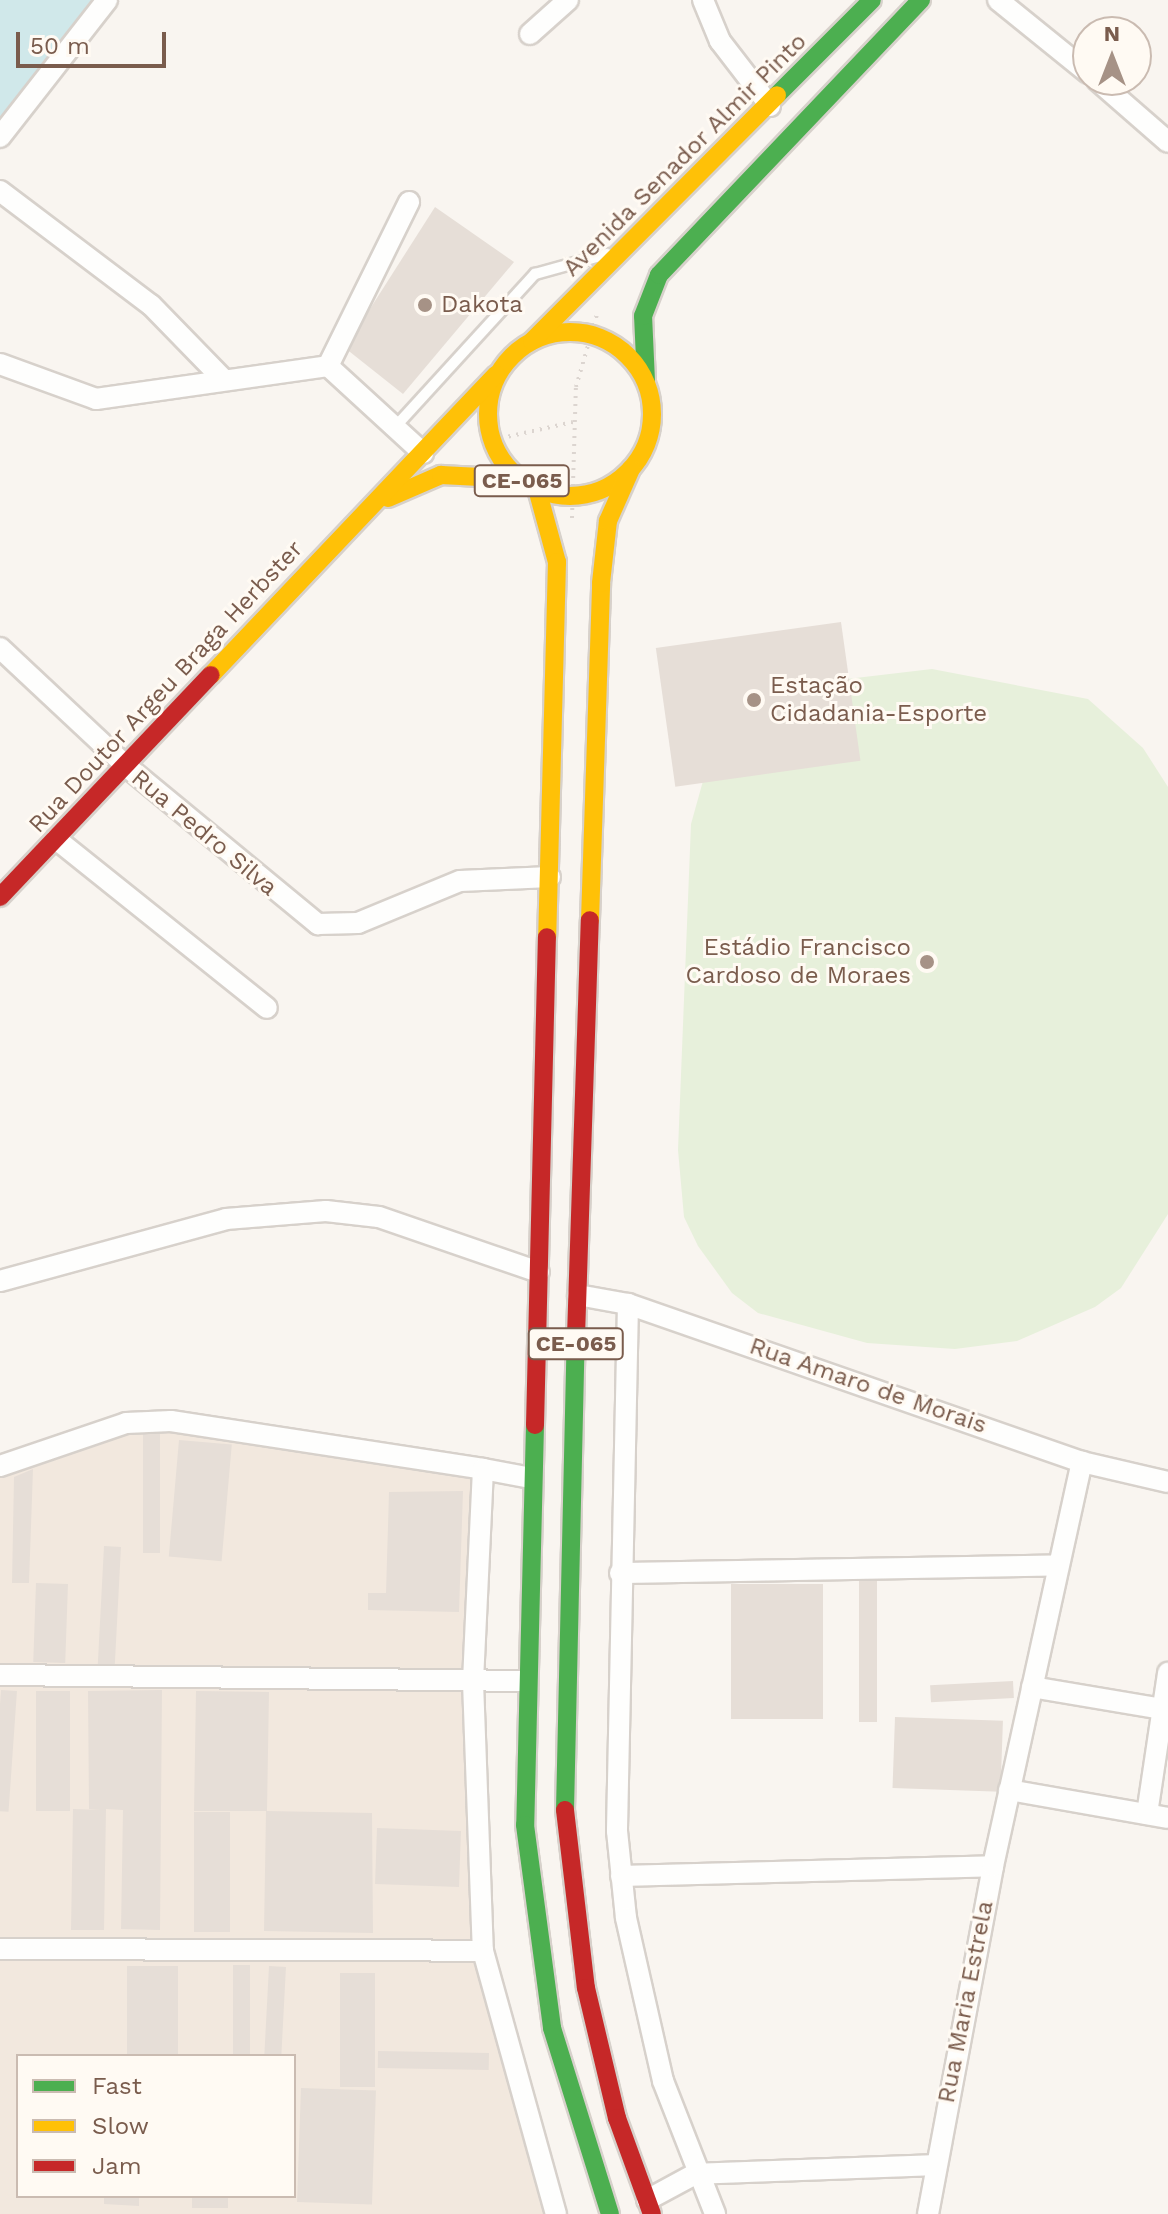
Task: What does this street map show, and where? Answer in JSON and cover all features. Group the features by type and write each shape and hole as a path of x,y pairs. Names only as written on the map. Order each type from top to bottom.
{"main road":[{"name":"Avenida Senador Almir Pinto","path":"531,342 770,106 872,0"},
{"name":"CE-065","path":"649,2207 598,2039 568,1876 563,1748 601,583 608,521 652,427 643,316 659,275 921,0"},
{"path":"496,375 531,342 587,336 618,348 646,381"},
{"name":"CE-065","path":"496,375 488,415 493,440 519,479 537,489 573,497 598,491 631,469"},
{"name":"Rua Doutor Argeu Braga Herbster","path":"0,897 496,375"},
{"name":"Rua Doutor Argeu Braga Herbster","path":"367,510 441,475 519,479"},
{"name":"CE-065","path":"537,489 557,562 525,1681 525,1825 539,1955 566,2086 607,2213"}],"street":[{"path":"0,137 107,0"},
{"path":"530,34 568,0"},
{"path":"703,0 720,41 770,106"},
{"path":"998,0 1072,60"},
{"path":"1115,96 1168,142"},
{"path":"0,191 176,325 223,379"},
{"path":"328,366 409,202"},
{"path":"0,364 96,399 328,366 397,425 423,453"},
{"name":"Rua Pedro Silva","path":"0,648 126,766 305,918 331,926 358,923 460,881 550,877"},
{"path":"56,839 267,1008"},
{"path":"2,1277 213,1222 326,1211 402,1224 539,1272"},
{"name":"Rua Amaro de Morais","path":"578,1295 628,1304 1082,1462 1164,1477"},
{"path":"628,1304 620,1573 621,1876 663,2081 695,2174 715,2214"},
{"path":"0,1466 126,1423 171,1421 531,1478"},
{"name":"Rua Maria Estrela","path":"928,2214 993,1866 1082,1462"},
{"path":"483,1469 473,1682 483,1951 556,2214"},
{"path":"620,1573 1057,1565"},
{"path":"1009,1790 1158,1816 1162,1709 1168,1673"},
{"path":"0,1675 525,1681"},
{"path":"1032,1687 1162,1709"},
{"path":"621,1876 993,1866"},
{"path":"0,1949 483,1951"},
{"path":"649,2207 695,2174 935,2165"}],"lane":[{"path":"397,425 535,274 625,251"}],"path":[{"path":"493,440 573,422"}],"shaded area":[{"path":"126,1423 483,1469 483,1951 556,2214 0,2214 0,1466"}],"green space":[{"name":"Estádio Francisco Cardoso de Moraes","path":"932,669 1088,699 1143,748 1168,787 1168,1214 1121,1288 1095,1307 1017,1341 955,1349 867,1343 758,1313 732,1293 698,1246 684,1217 678,1150 691,824 703,781 727,744 813,683"}],"water":[{"path":"0,0 93,0 0,121"}],"building":[{"name":"Dakota","path":"435,207 514,262 403,394 345,348"},
{"name":"Estação Cidadania-Esporte","path":"841,622 860,761 675,787 656,648"},
{"path":"143,1434 160,1434 160,1553 143,1553"},
{"path":"179,1440 232,1445 222,1561 169,1557"},
{"path":"33,1469 29,1583 12,1583 14,1477"},
{"path":"463,1491 459,1612 368,1610 368,1593 386,1593 389,1492"},
{"path":"104,1546 121,1547 115,1667 98,1666"},
{"path":"859,1580 877,1580 877,1722 859,1722"},
{"path":"36,1583 68,1584 65,1663 33,1662"},
{"path":"731,1584 823,1584 823,1719 731,1719"},
{"path":"1013,1681 1014,1698 931,1702 930,1685"},
{"path":"1,1690 17,1691 9,1812 0,1811"},
{"path":"162,1690 160,1930 121,1929 123,1810 106,1809 104,1930 71,1930 73,1809 101,1810 89,1809 88,1691"},
{"path":"36,1691 70,1691 70,1811 36,1811"},
{"path":"196,1691 269,1692 267,1811 372,1813 373,1933 264,1931 266,1811 194,1811"},
{"path":"895,1717 1003,1721 1000,1792 893,1788"},
{"path":"194,1812 230,1812 230,1932 194,1932"},
{"path":"377,1828 461,1831 459,1887 375,1884"},
{"path":"233,1965 250,1965 250,2054 233,2054"},
{"path":"127,1966 178,1966 178,2054 127,2054"},
{"path":"269,1966 286,1967 281,2054 264,2054"},
{"path":"340,1973 375,1973 375,2087 340,2087"},
{"path":"378,2051 489,2053 489,2070 378,2068"},
{"path":"301,2088 376,2091 372,2205 297,2202"},
{"path":"104,2198 139,2198 139,2206 104,2204"},
{"path":"192,2198 228,2198 228,2208 192,2208"}],"traffic: fast":[{"path":"777,95 872,0"},
{"path":"646,381 643,316 659,275 921,0"},
{"path":"565,1810 576,1336"},
{"path":"535,1425 525,1825 552,2028 610,2214"}],"traffic: slow":[{"path":"532,341 777,95"},
{"path":"570,332 601,339 628,356 645,383 652,414 645,445 628,472 601,489 570,496 539,489 512,472 495,445 488,414 495,383 512,356 539,339 570,332"},
{"path":"211,675 496,375"},
{"path":"590,920 601,583 608,521 631,469"},
{"path":"388,498 441,475 519,479"},
{"path":"537,489 557,562 547,937"}],"traffic: jam":[{"path":"0,897 211,675"},
{"path":"576,1336 590,920"},
{"path":"535,1425 547,937"},
{"path":"565,1810 586,1988 617,2118 652,2214"}],"place":[{"name":"Dakota","path":"425,305"},
{"name":"Estação Cidadania-Esporte","path":"754,700"},
{"name":"Estádio Francisco Cardoso de Moraes","path":"927,962"}]}
